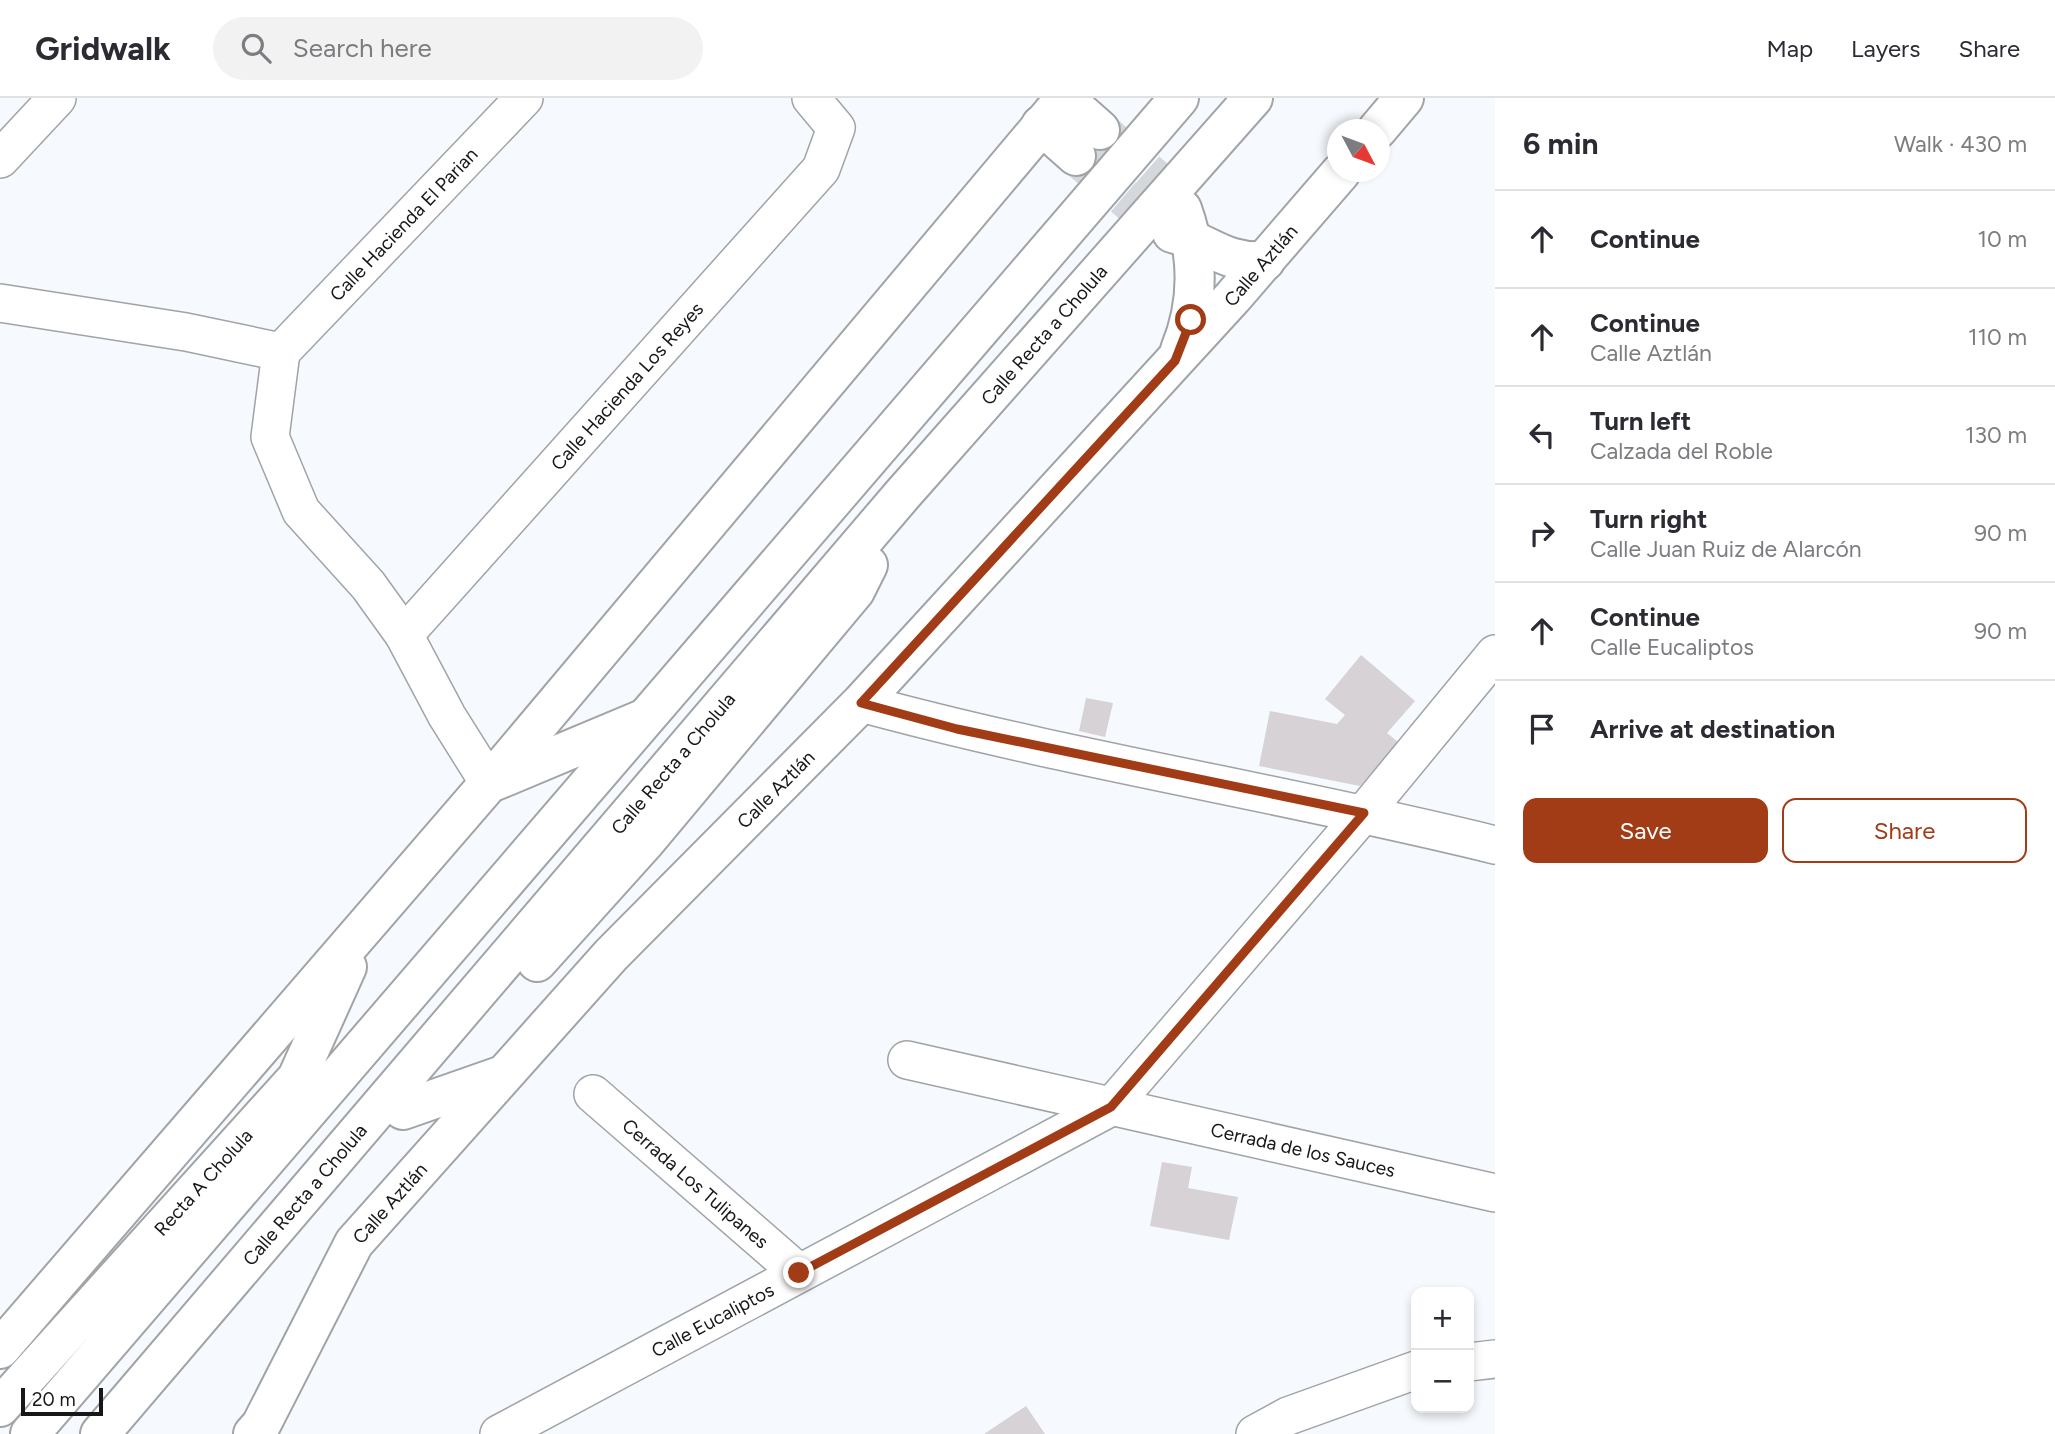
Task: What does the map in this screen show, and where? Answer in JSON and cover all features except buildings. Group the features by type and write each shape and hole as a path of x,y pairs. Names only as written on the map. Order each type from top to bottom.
{"main road":[{"path":"30,1434 1179,98"},
{"name":"Calle Recta a Cholula","path":"100,1434 902,495 1253,98"},
{"path":"1386,119 1404,98"},
{"path":"0,1349 489,783 1057,107 1088,143"},
{"name":"Calle Aztlán","path":"253,1434 261,1425 354,1243 611,955 861,703 1175,361 1332,182"},
{"path":"1175,361 1189,327 1195,299 1178,226 1213,252 1236,261 1265,261"},
{"path":"127,1434 403,1110 645,842 855,591 902,495"},
{"path":"489,783 651,715"},
{"path":"611,955 645,842"},
{"name":"Recta A Cholula","path":"0,1406 297,1078 363,930"},
{"path":"403,1110 507,1074"}],"street":[{"path":"0,159 57,98"},
{"name":"Calle Hacienda El Parian","path":"281,352 524,98"},
{"name":"Calle Hacienda Los Reyes","path":"404,635 821,169 836,128 811,98"},
{"path":"0,303 186,332 281,352 270,437 301,511 368,585 404,635 447,716 489,783"},
{"path":"1111,1107 1364,813 1495,654"},
{"path":"861,703 957,729 1364,813 1495,845"},
{"name":"Cerrada de los Sauces","path":"907,1060 1495,1193"},
{"name":"Cerrada Los Tulipanes","path":"593,1094 799,1273"},
{"name":"Calle Eucaliptos","path":"499,1434 1111,1107"},
{"path":"1474,1361 1495,1359"},
{"path":"1255,1434 1288,1416 1411,1372"}],"tunnel":[{"path":"1104,133 1163,185 1182,209"},
{"path":"1080,160 1163,231"}],"route":[{"path":"799,1273 1111,1107 1364,813 957,729 861,703 1175,361 1191,320"}]}
